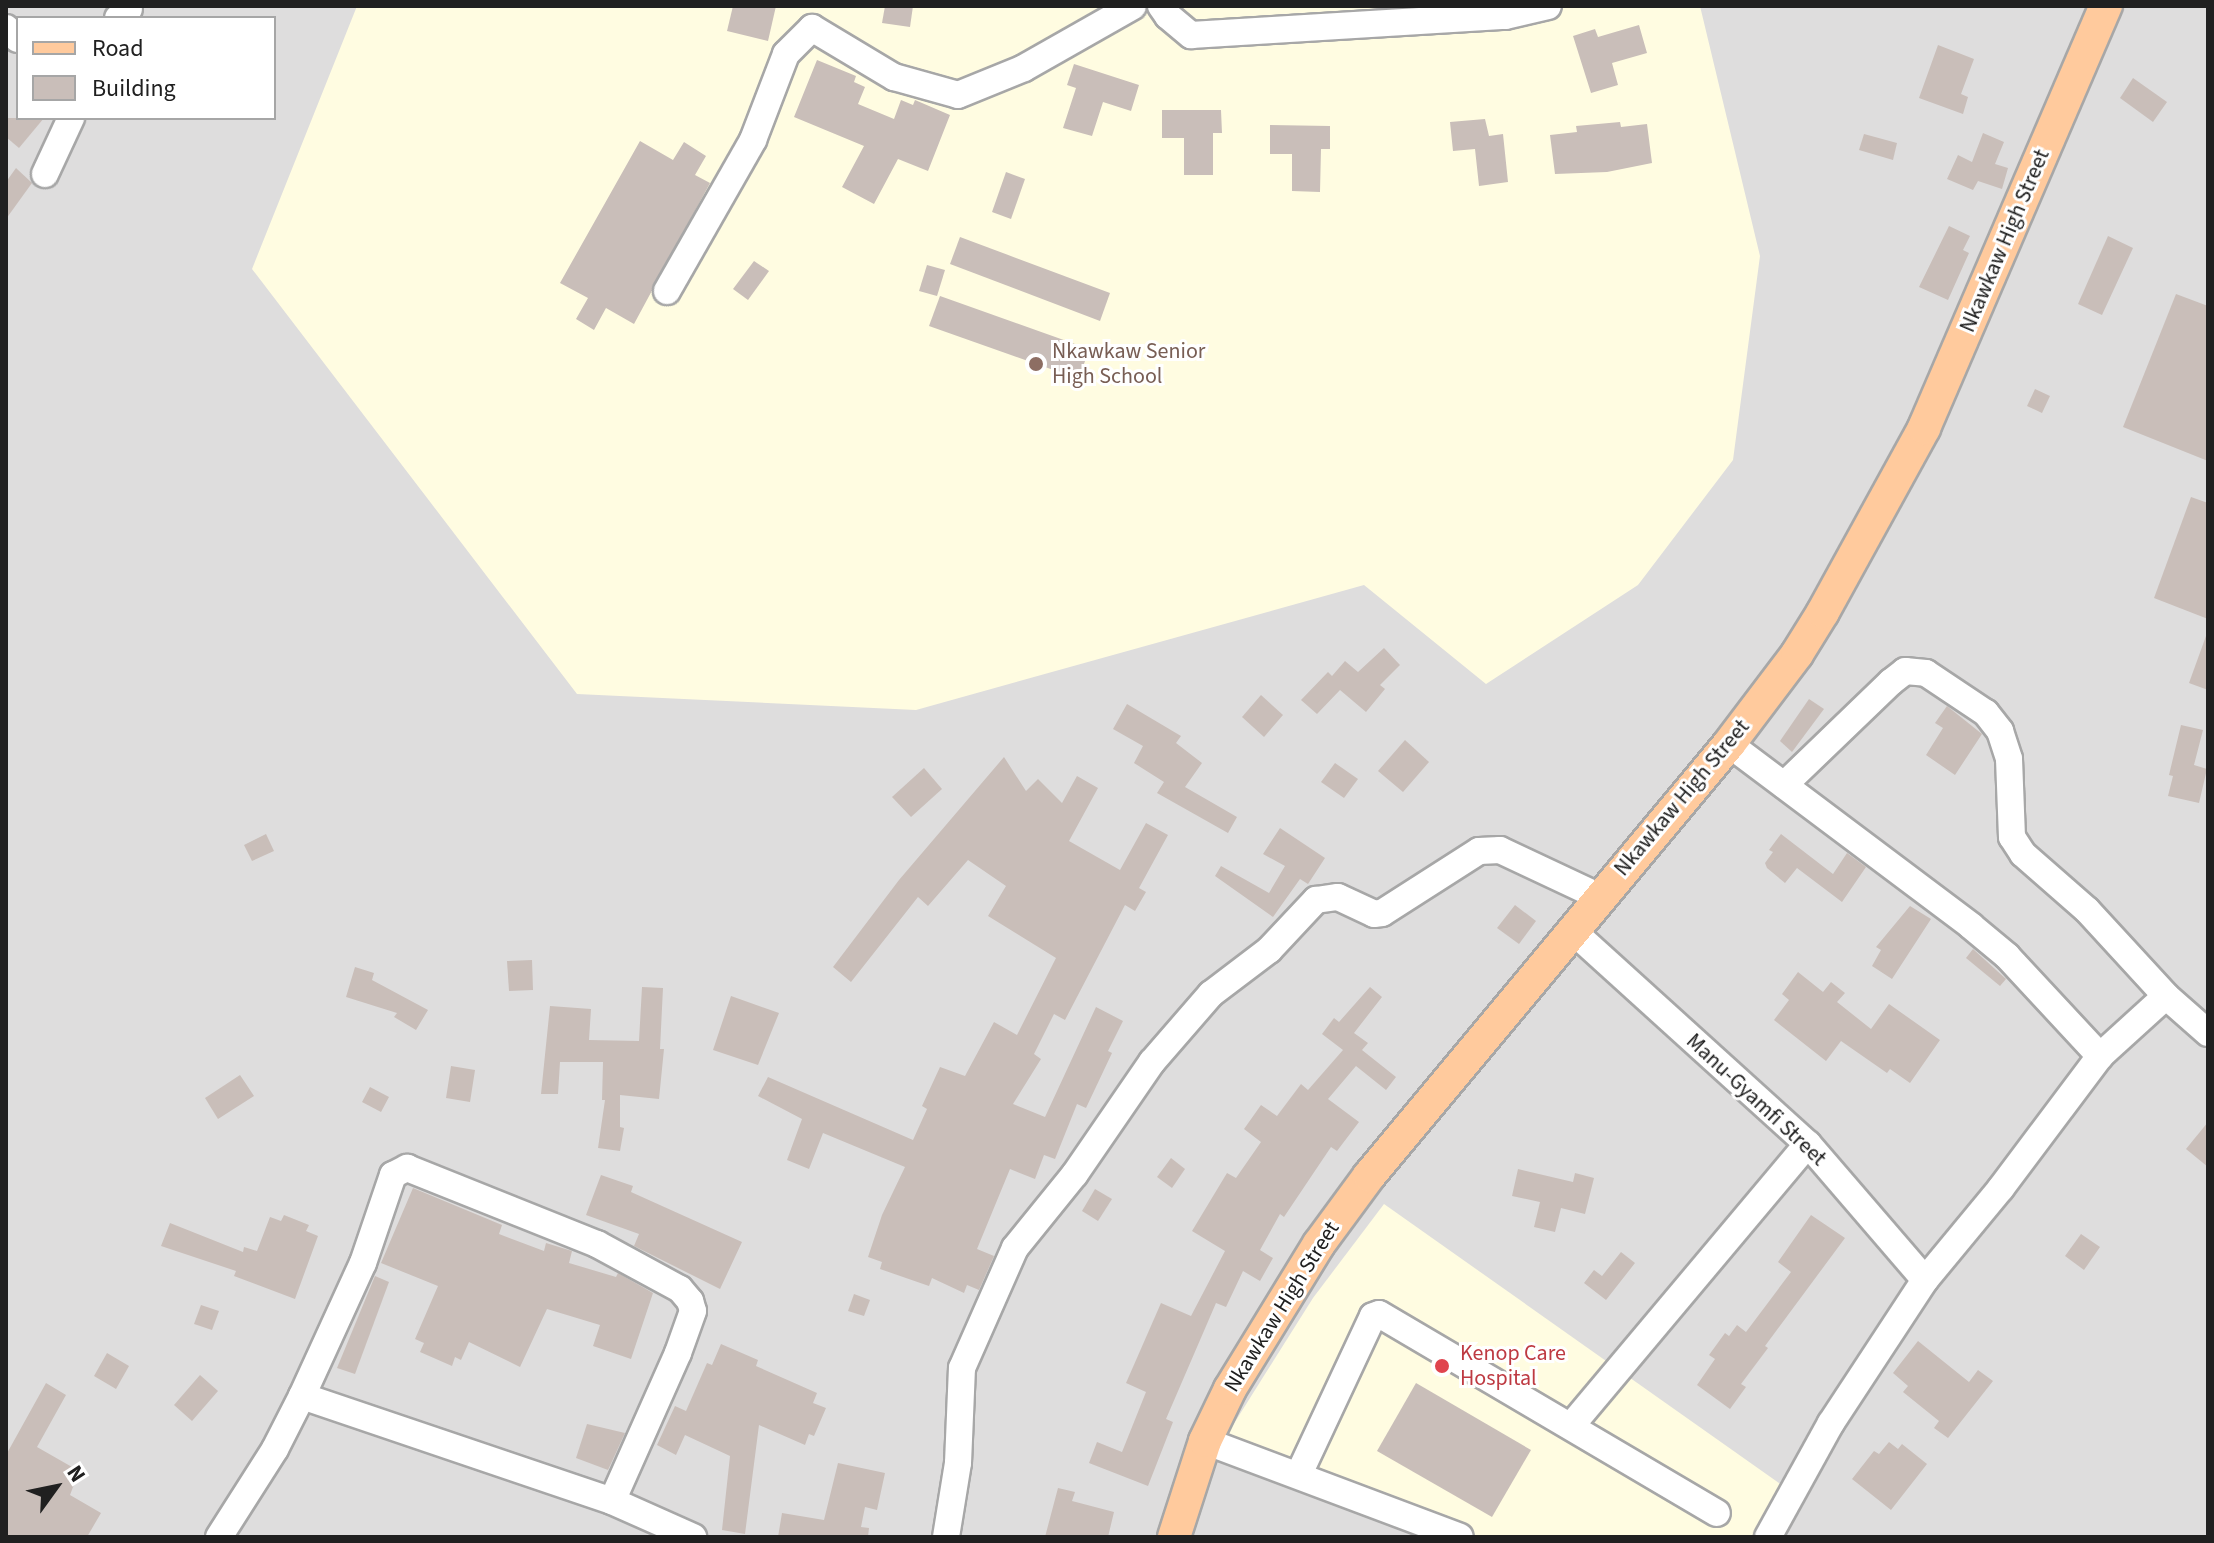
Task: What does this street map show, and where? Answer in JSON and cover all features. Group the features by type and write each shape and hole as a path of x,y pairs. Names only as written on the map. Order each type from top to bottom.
{"main road":[{"name":"Nkawkaw High Street","path":"1174,1537 1205,1441 1230,1389 1319,1244 1369,1176 1575,933 1600,897 1729,744 1797,654 1823,612 1918,440 2106,6"}],"street":[{"path":"667,291 753,140 786,54 812,28 894,77 958,95 1024,68 1133,6"},
{"path":"1161,6 1191,35 1548,6"},
{"path":"45,174 70,120"},
{"path":"1784,785 1891,682 1905,671 1926,673 1986,713 2000,731 2009,759 2012,837 2023,854 2087,910 2166,996 2208,1033"},
{"path":"1729,744 2007,956 2100,1056"},
{"path":"946,1537 958,1463 962,1368 1015,1248 1075,1174 1152,1062 1202,1002 1269,950 1316,900 1338,897 1374,914 1382,913 1479,851 1500,850 1600,897"},
{"name":"Manu-Gyamfi Street","path":"1575,933 1808,1144 1925,1280"},
{"path":"1768,1537 1831,1423 1925,1280 2001,1188 2100,1056 2166,996"},
{"path":"1571,1426 1808,1144"},
{"path":"219,1537 275,1449 363,1263 393,1175 407,1168 597,1244 680,1289 690,1301 693,1311 678,1353 612,1501"},
{"path":"1299,1474 1373,1316 1379,1314 1717,1513"},
{"path":"302,1396 612,1501 693,1537"},
{"path":"1205,1441 1460,1537"}],"shaded area":[{"path":"6,6 2208,6 2208,1537 6,1537"},
{"name":"Nkawkaw Senior High School","path":"357,6 1700,6 1760,256 1733,460 1638,585 1486,684 1364,585 916,710 577,694 252,269"},
{"name":"Kenop Care Hospital","path":"1384,1204 1786,1488 1760,1537 1449,1537 1228,1433 1313,1298"}],"building":[{"path":"733,6 776,6 768,41 727,31"},
{"path":"885,6 913,6 910,27 882,23"},
{"path":"1639,25 1647,53 1612,63 1618,85 1591,93 1573,36 1595,29 1598,37"},
{"path":"1938,45 1974,59 1961,94 1968,97 1963,114 1919,98"},
{"path":"817,60 856,76 854,82 865,87 858,104 894,119 901,100 913,105 915,100 950,115 928,171 898,159 874,204 842,187 864,146 794,117"},
{"path":"1074,64 1139,85 1131,111 1103,102 1092,136 1063,128 1076,88 1067,85"},
{"path":"2133,78 2167,102 2153,122 2120,98"},
{"path":"1162,110 1221,110 1222,133 1213,133 1213,175 1184,175 1184,138 1162,138"},
{"path":"6,118 42,120 19,148 6,137"},
{"path":"1485,119 1489,136 1503,134 1508,182 1479,186 1475,149 1453,151 1450,122"},
{"path":"1620,122 1621,127 1647,124 1652,163 1607,172 1555,174 1550,135 1577,132 1576,126"},
{"path":"1270,125 1330,126 1330,149 1321,149 1320,192 1292,191 1292,154 1270,154"},
{"path":"1983,133 2004,142 1995,164 2008,168 2002,189 1978,181 1973,190 1947,179 1958,155 1972,162"},
{"path":"1864,134 1897,143 1893,160 1859,150"},
{"path":"640,141 673,160 684,142 706,156 695,175 710,183 634,324 606,308 594,330 576,319 588,298 560,283"},
{"path":"16,168 32,183 6,219 6,182"},
{"path":"1006,172 1025,179 1011,219 992,212"},
{"path":"1949,226 1970,236 1963,250 1969,253 1948,300 1919,287"},
{"path":"2108,236 2133,248 2102,315 2078,304"},
{"path":"960,237 1110,293 1100,321 950,264"},
{"path":"754,261 769,271 748,300 733,289"},
{"path":"927,265 945,270 937,296 919,291"},
{"path":"2176,294 2208,306 2208,461 2123,427"},
{"path":"940,296 1089,349 1079,379 929,326"},
{"path":"2035,389 2050,396 2042,413 2027,406"},
{"path":"2191,497 2208,503 2208,619 2154,598"},
{"path":"2208,636 2208,690 2189,683"},
{"path":"1384,648 1400,665 1380,685 1385,689 1366,712 1340,690 1317,714 1301,700 1328,672 1332,676 1345,661 1358,672"},
{"path":"1261,695 1283,715 1264,737 1242,717"},
{"path":"1809,699 1824,709 1792,752 1780,741"},
{"path":"1127,704 1181,736 1176,743 1202,763 1185,787 1237,817 1228,833 1157,793 1164,782 1134,763 1143,746 1113,729"},
{"path":"1947,706 1982,734 1955,775 1926,755 1943,728 1935,723"},
{"path":"2181,725 2203,730 2194,765 2207,769 2199,803 2168,796 2173,776 2169,775"},
{"path":"1405,740 1429,762 1403,792 1378,771"},
{"path":"1004,757 1026,791 1038,779 1062,803 1077,776 1098,788 1069,841 1120,870 1146,823 1168,835 1139,888 1146,892 1135,911 1125,905 1065,1020 1054,1014 1034,1054 1041,1059 1013,1104 1045,1117 1096,1007 1123,1021 1108,1051 1112,1053 1086,1108 1077,1104 1055,1159 1044,1155 1035,1179 1010,1169 977,1249 994,1256 979,1290 967,1285 964,1293 932,1278 929,1286 880,1269 882,1262 868,1257 882,1215 905,1167 823,1133 809,1169 787,1160 802,1119 758,1096 768,1077 913,1140 927,1109 922,1106 940,1067 965,1076 994,1022 1017,1035 1056,958 988,916 1006,886 968,860 928,906 918,897 851,982 833,967 899,880"},
{"path":"1335,763 1358,779 1344,798 1321,782"},
{"path":"924,768 942,789 911,817 892,797"},
{"path":"1280,828 1325,858 1308,884 1300,879 1273,917 1215,876 1221,866 1269,893 1285,866 1263,854"},
{"path":"266,834 274,851 252,861 244,845"},
{"path":"1781,834 1833,874 1847,853 1866,867 1842,902 1797,868 1785,883 1767,868 1765,863 1773,852 1769,850"},
{"path":"1515,905 1536,921 1519,944 1497,928"},
{"path":"1910,906 1931,919 1892,979 1872,966 1881,950 1876,947"},
{"path":"1973,949 2006,979 2000,986 1966,958"},
{"path":"532,960 533,990 509,991 507,961"},
{"path":"355,967 374,973 372,980 428,1010 416,1030 394,1017 397,1013 346,997"},
{"path":"1798,972 1823,992 1831,982 1845,993 1837,1002 1871,1029 1889,1004 1940,1040 1910,1083 1890,1069 1887,1073 1841,1041 1826,1061 1774,1020 1789,1000 1782,994"},
{"path":"642,987 663,988 660,1049 664,1049 659,1099 620,1095 620,1127 624,1128 620,1151 598,1148 605,1100 602,1100 603,1062 560,1062 558,1094 541,1094 550,1006 591,1009 589,1040 639,1041"},
{"path":"1370,987 1382,997 1354,1033 1368,1043 1362,1050 1396,1077 1386,1090 1356,1066 1328,1099 1359,1122 1337,1151 1331,1147 1284,1217 1280,1214 1260,1250 1273,1258 1260,1281 1243,1271 1226,1307 1216,1303 1166,1419 1173,1422 1148,1486 1089,1463 1097,1442 1122,1452 1146,1392 1126,1383 1161,1303 1191,1316 1225,1251 1192,1231 1227,1173 1236,1178 1261,1142 1244,1129 1261,1105 1277,1116 1301,1084 1308,1090 1343,1050 1322,1034 1334,1018 1339,1022"},
{"path":"731,996 779,1013 758,1065 713,1050"},
{"path":"451,1066 475,1070 470,1102 446,1098"},
{"path":"240,1075 254,1096 218,1119 205,1098"},
{"path":"370,1087 389,1097 381,1112 362,1102"},
{"path":"2208,1122 2208,1167 2186,1149"},
{"path":"1171,1158 1185,1169 1172,1188 1157,1177"},
{"path":"1518,1169 1573,1182 1575,1173 1594,1178 1585,1214 1561,1208 1555,1232 1534,1227 1540,1202 1512,1196"},
{"path":"601,1175 633,1186 631,1192 742,1242 720,1289 634,1246 639,1234 586,1215"},
{"path":"413,1188 502,1225 499,1234 544,1251 546,1243 572,1251 569,1263 616,1277 618,1273 653,1293 631,1359 593,1346 600,1325 547,1309 520,1367 469,1342 461,1360 455,1357 452,1366 420,1352 424,1343 415,1339 438,1286 381,1263"},
{"path":"1095,1189 1112,1199 1098,1221 1082,1211"},
{"path":"284,1215 309,1225 306,1231 318,1236 295,1299 234,1276 236,1271 161,1246 170,1223 243,1252 244,1247 257,1251 270,1217 281,1221"},
{"path":"1811,1215 1845,1238 1765,1346 1768,1348 1741,1384 1746,1387 1730,1409 1697,1385 1715,1359 1709,1355 1725,1333 1729,1336 1737,1325 1746,1332 1791,1272 1778,1262"},
{"path":"2081,1234 2100,1247 2084,1270 2065,1256"},
{"path":"1621,1252 1635,1263 1606,1300 1584,1283 1594,1270 1602,1276"},
{"path":"375,1276 389,1282 355,1374 337,1368"},
{"path":"854,1294 870,1300 864,1316 848,1311"},
{"path":"201,1305 219,1311 212,1330 194,1324"},
{"path":"1918,1341 1969,1382 1978,1370 1993,1381 1948,1438 1934,1428 1939,1421 1903,1392 1908,1386 1893,1373"},
{"path":"721,1344 758,1360 756,1366 817,1393 813,1403 826,1408 814,1436 809,1434 805,1445 759,1425 745,1534 722,1530 730,1456 685,1435 676,1455 657,1445 675,1406 686,1411 707,1363 712,1365"},
{"path":"107,1353 129,1366 116,1389 94,1376"},
{"path":"200,1375 218,1391 192,1421 174,1405"},
{"path":"46,1383 66,1395 37,1447 79,1471 70,1495 101,1513 87,1537 6,1537 6,1455"},
{"path":"1416,1383 1531,1450 1492,1517 1377,1451"},
{"path":"587,1424 625,1433 608,1470 576,1458"},
{"path":"1889,1442 1898,1449 1902,1444 1927,1464 1891,1510 1852,1479 1874,1451 1879,1454"},
{"path":"838,1463 885,1473 877,1510 865,1507 861,1527 869,1528 868,1537 778,1537 782,1513 824,1520"},
{"path":"1058,1488 1075,1492 1072,1501 1114,1512 1108,1537 1045,1537"}],"place":[{"name":"Nkawkaw Senior High School","path":"1036,364"},
{"name":"Kenop Care Hospital","path":"1442,1366"}]}
